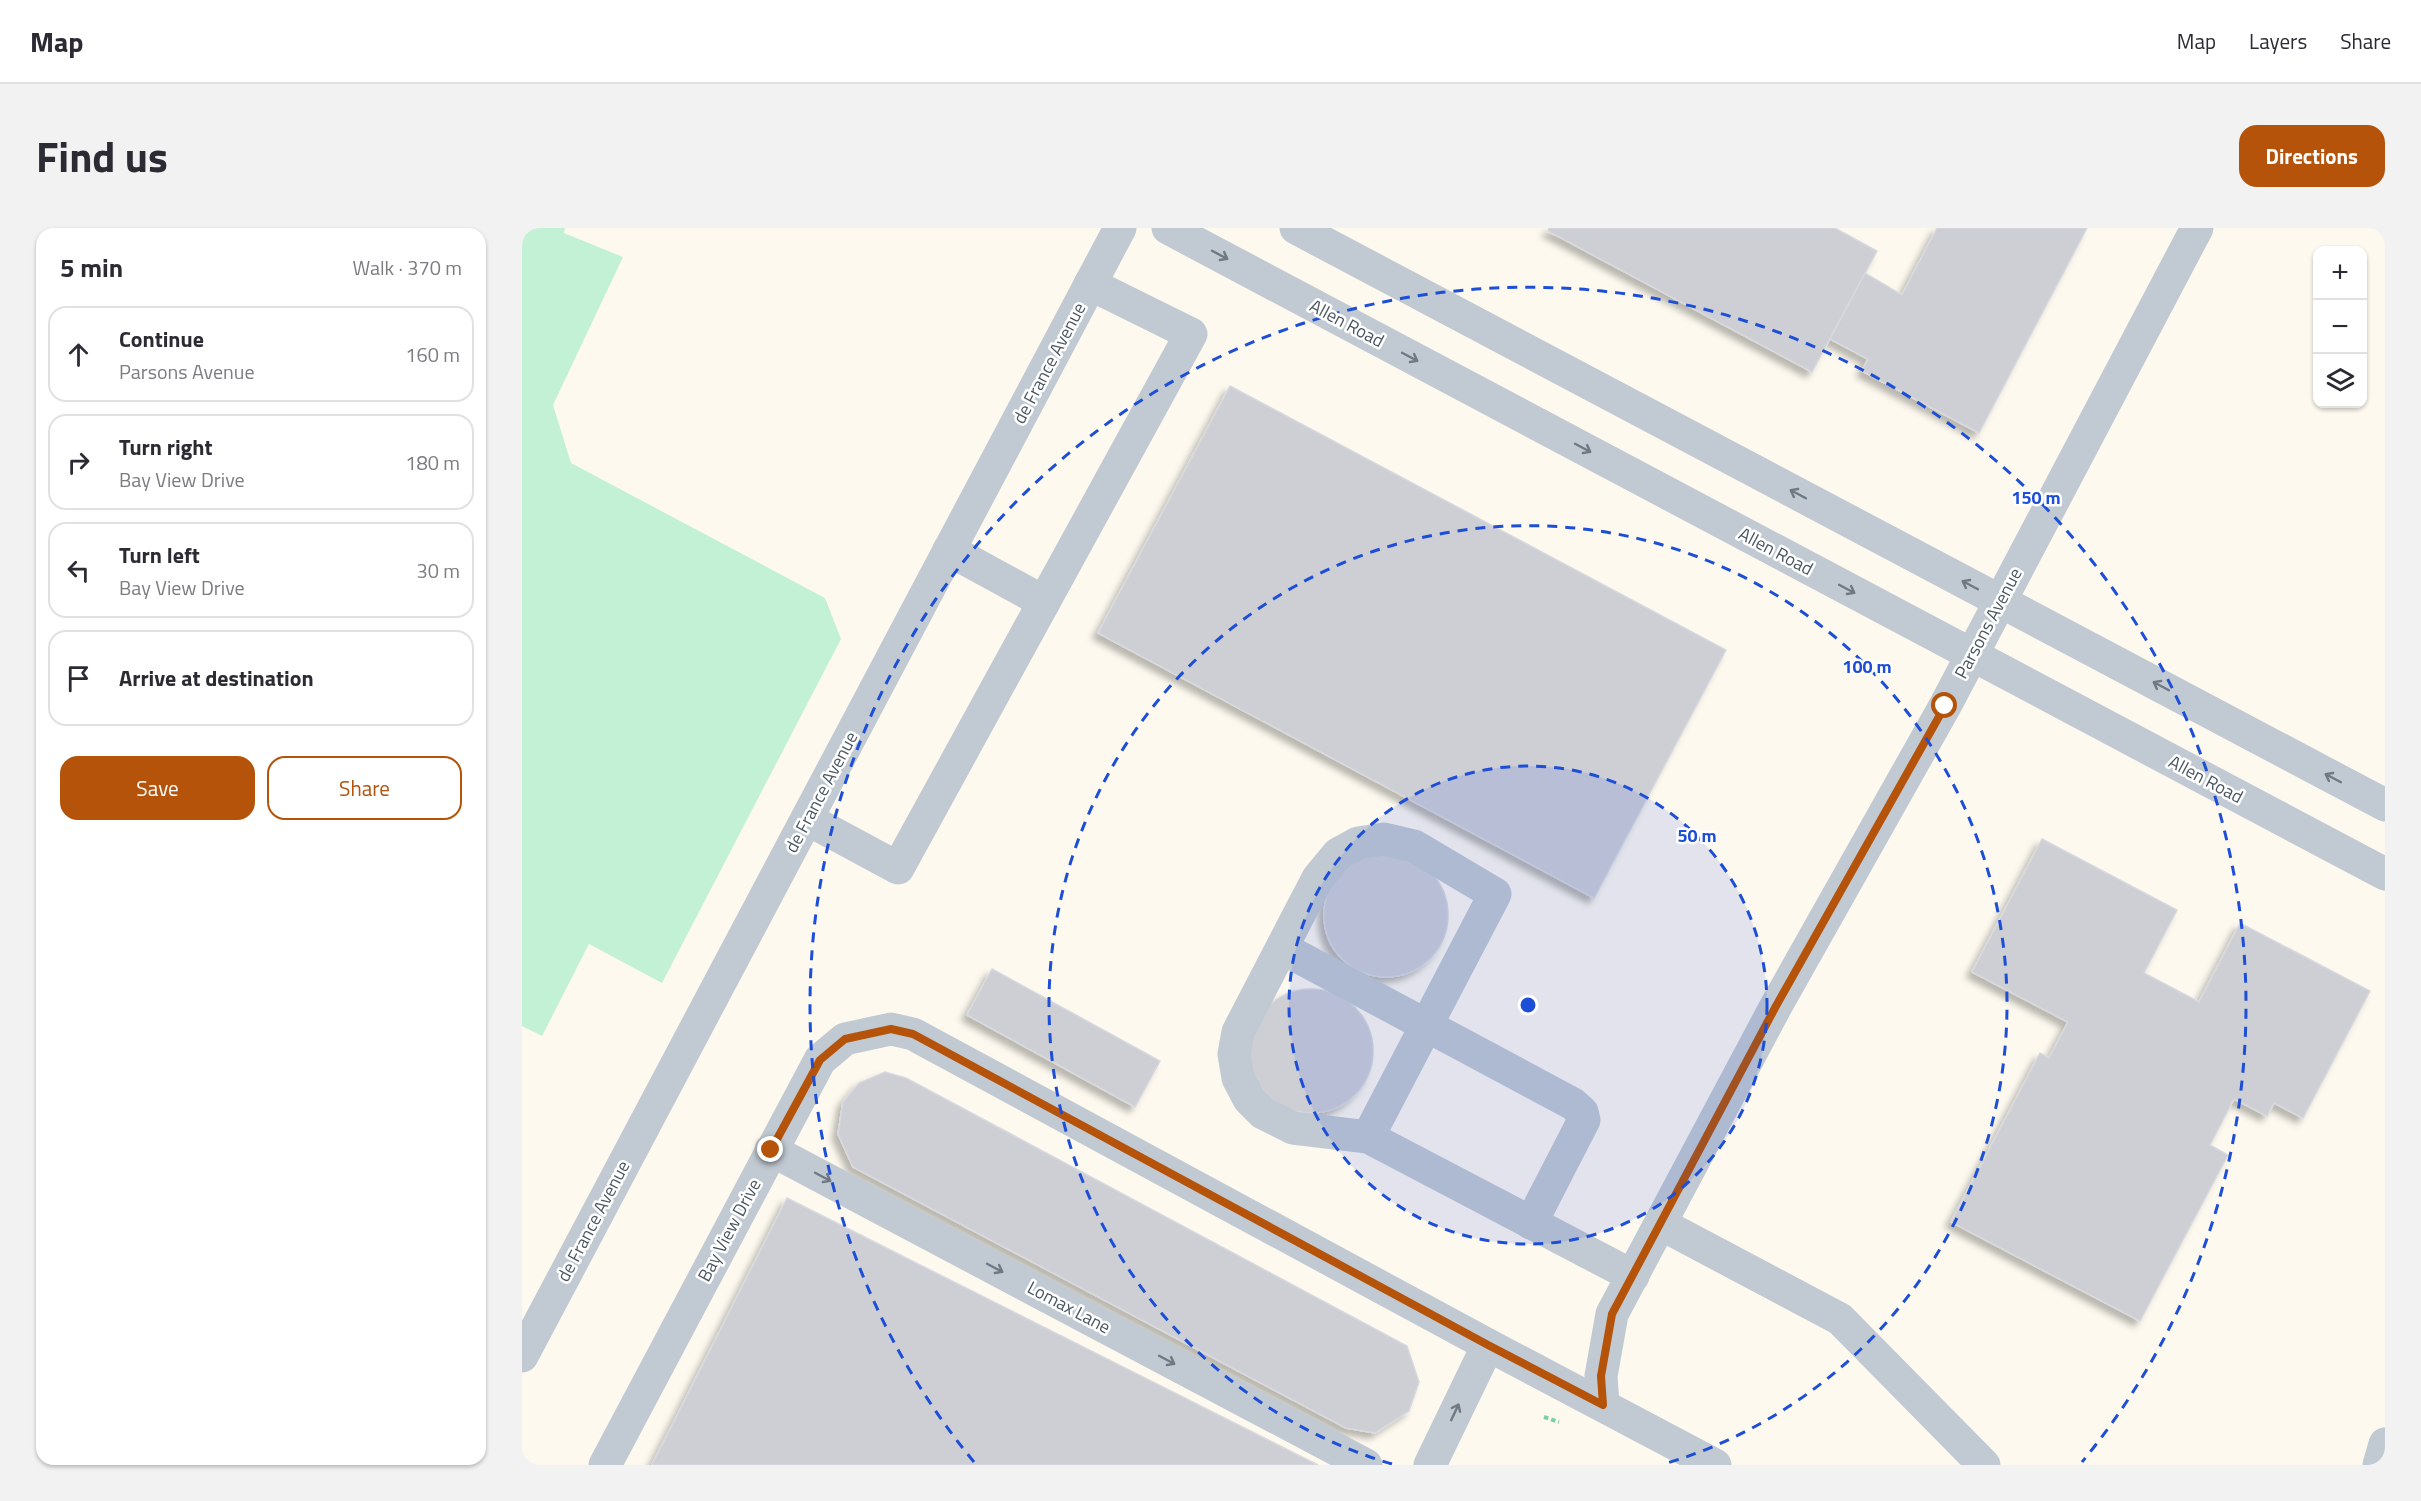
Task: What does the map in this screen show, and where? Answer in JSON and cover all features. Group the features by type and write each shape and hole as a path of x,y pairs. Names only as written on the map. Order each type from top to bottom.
{"street":[{"name":"de France Avenue","path":"522,1356 1120,228"},
{"name":"Allen Road","path":"1168,228 2385,874"},
{"path":"1296,228 2385,805"},
{"name":"Parsons Avenue","path":"1603,1405 1601,1376 1612,1314 1776,1006 1945,706 2197,228"},
{"path":"807,819 898,868 1191,334 1090,284"},
{"path":"949,550 1044,602"},
{"path":"1368,1137 1495,894 1414,846 1384,839 1358,843 1338,854 1318,878 1238,1032 1234,1054 1238,1078 1249,1099 1263,1113 1293,1128 1368,1137 1633,1276"},
{"path":"1282,948 1573,1104 1582,1112 1584,1120 1531,1223"},
{"name":"Bay View Drive","path":"605,1465 820,1060 845,1039 891,1029 913,1034 1715,1465"},
{"name":"Lomax Lane","path":"771,1150 1366,1465"},
{"path":"1661,1224 1840,1318 1984,1465"},
{"path":"1430,1465 1488,1345"},
{"path":"2379,1465 2385,1444"}],"shaded area":[{"path":"522,228 2385,228 2385,1465 522,1465"}],"green space":[{"path":"522,228 565,228 564,233 623,257 553,405 571,463 825,598 841,639 662,983 589,944 542,1036 522,1026"}],"building":[{"path":"1549,228 1835,228 1877,251 1812,372 1548,231"},
{"path":"1937,228 2087,228 1979,433 1862,371 1868,359 1830,339 1865,273 1902,295"},
{"path":"1230,386 1726,650 1594,898 1098,633"},
{"path":"2042,839 2177,910 2144,973 2199,1002 2240,923 2370,991 2303,1118 2274,1103 2267,1116 2234,1099 2210,1145 2228,1155 2140,1321 1951,1222 2040,1053 2049,1058 2068,1022 1972,972"},
{"path":"1386,853 1410,858 1430,871 1443,891 1448,915 1443,939 1430,959 1410,972 1386,977 1362,972 1342,959 1329,939 1324,915 1329,891 1342,871 1362,858"},
{"path":"992,969 1160,1061 1135,1107 967,1015"},
{"path":"1311,989 1335,994 1355,1007 1368,1027 1373,1051 1368,1075 1355,1095 1335,1108 1311,1113 1287,1108 1267,1095 1254,1075 1249,1051 1254,1027 1267,1007 1287,994"},
{"path":"885,1072 906,1078 1407,1346 1419,1382 1409,1411 1375,1433 1346,1428 853,1167 838,1134 843,1102 859,1083"},
{"path":"787,1198 1318,1465 652,1465"}],"route":[{"path":"771,1150 820,1060 845,1039 868,1032 891,1029 913,1034 1603,1405 1601,1376 1612,1314 1776,1006 1945,706"}]}
